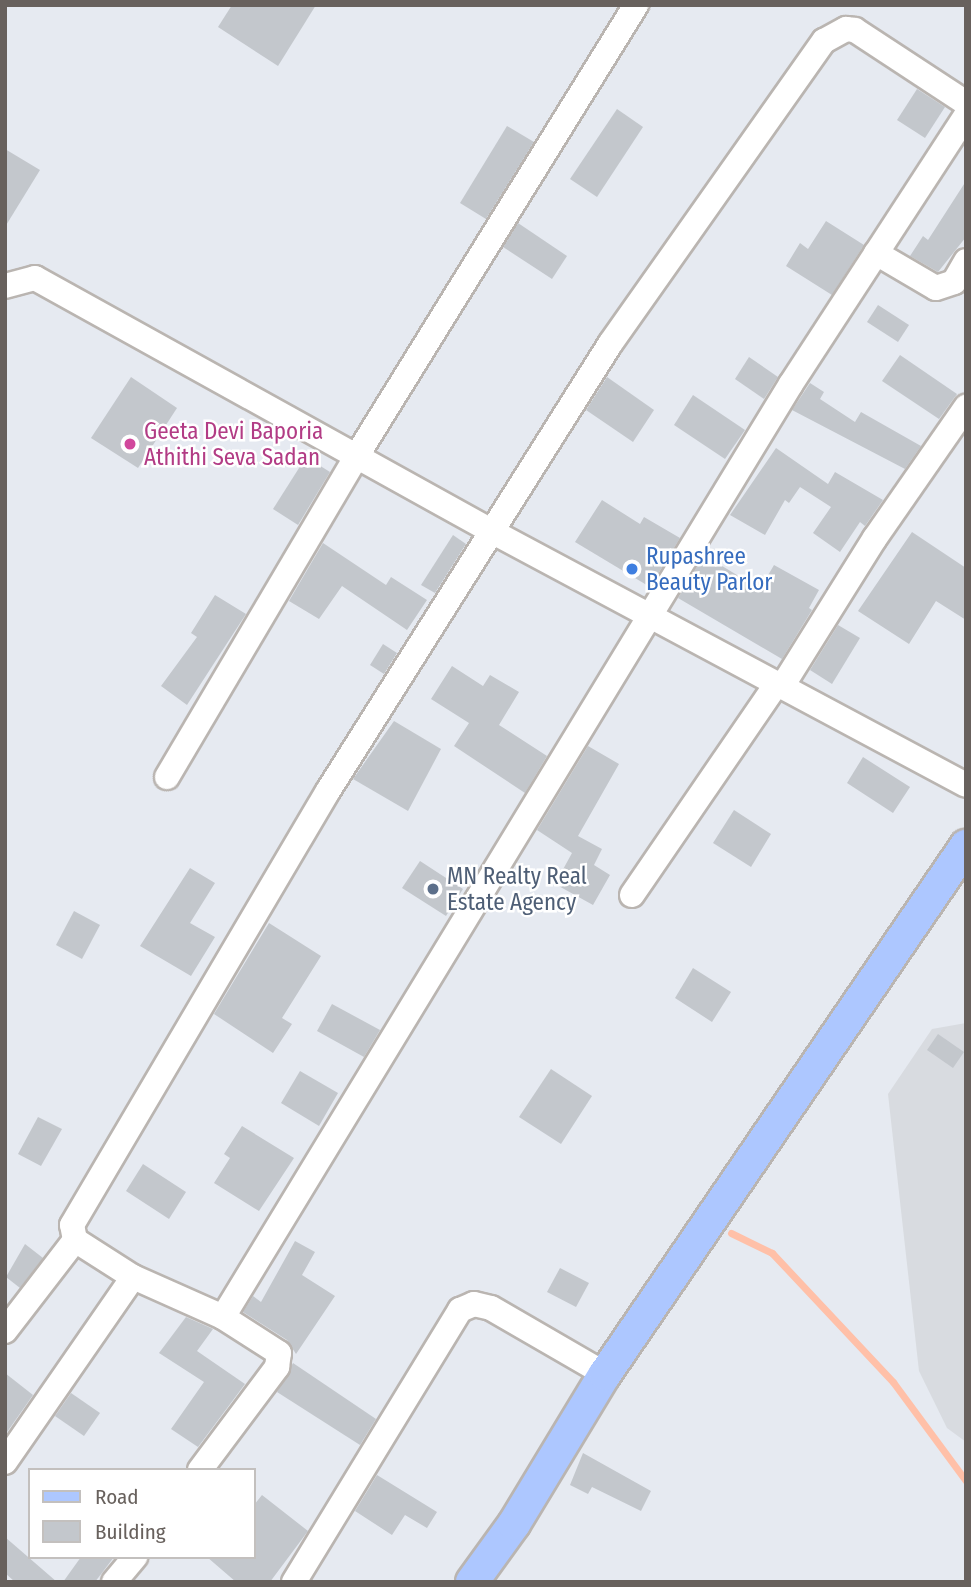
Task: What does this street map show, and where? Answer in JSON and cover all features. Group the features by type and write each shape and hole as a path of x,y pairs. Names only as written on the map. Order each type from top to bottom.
{"main road":[{"path":"471,1582 514,1524 605,1374 966,846"}],"street":[{"path":"167,777 356,457 636,5"},
{"path":"202,1468 279,1360 273,1346 223,1317 133,1276 75,1240 72,1225 328,791 610,344 824,41 835,33 855,30 966,103"},
{"path":"223,1317 876,253 966,116"},
{"path":"876,253 936,288 954,282 966,261"},
{"path":"5,286 36,278 493,532 966,785"},
{"path":"632,895 780,684 875,538 966,407"},
{"path":"5,1331 75,1240"},
{"path":"5,1462 133,1276"},
{"path":"295,1582 460,1310 474,1304 491,1308 605,1374"},
{"path":"114,1582 133,1559"}],"shaded area":[{"path":"966,1023 966,1442 947,1428 919,1371 888,1094 932,1029"}],"building":[{"path":"232,5 316,5 278,66 218,27"},
{"path":"917,89 945,107 925,138 897,120"},
{"path":"617,109 643,127 597,197 570,179"},
{"path":"507,126 534,142 486,219 460,203"},
{"path":"5,149 40,170 5,227"},
{"path":"966,181 966,237 938,272 910,256 923,236 928,240"},
{"path":"826,221 864,245 832,295 786,266 800,243 808,249"},
{"path":"518,223 567,256 552,279 503,247"},
{"path":"878,305 909,325 898,342 867,322"},
{"path":"900,355 957,394 939,419 882,381"},
{"path":"749,357 778,377 764,399 735,379"},
{"path":"131,377 177,408 138,468 91,438"},
{"path":"607,377 654,410 633,442 586,410"},
{"path":"810,383 824,392 820,399 855,422 861,412 921,446 905,469 792,410"},
{"path":"693,395 745,430 725,459 674,425"},
{"path":"776,448 828,484 835,472 883,500 865,526 860,522 840,552 813,533 831,507 800,487 789,503 785,500 765,535 730,515"},
{"path":"306,457 330,472 298,525 273,509"},
{"path":"602,500 640,524 644,517 680,538 650,587 575,542"},
{"path":"912,532 966,568 966,620 936,601 909,644 858,611"},
{"path":"453,535 466,544 435,593 421,585"},
{"path":"323,543 386,585 391,577 427,600 407,630 342,586 319,619 289,601"},
{"path":"704,555 760,589 774,565 819,590 809,608 812,610 782,659 678,598"},
{"path":"215,595 246,614 187,705 161,686 197,637 191,633"},
{"path":"838,625 860,638 832,684 810,670"},
{"path":"383,644 397,653 384,674 370,665"},
{"path":"452,666 483,686 490,675 519,692 499,725 547,756 525,793 454,746 469,723 431,699"},
{"path":"394,721 441,749 408,811 353,779"},
{"path":"588,746 619,764 578,836 602,849 594,865 610,875 593,905 555,884 572,853 537,830"},
{"path":"863,757 910,787 893,813 847,783"},
{"path":"734,810 771,834 751,867 713,843"},
{"name":"MN Realty Real Estate Agency","path":"420,861 463,889 446,916 402,888"},
{"path":"190,868 215,883 190,923 215,937 191,976 140,946"},
{"path":"74,911 100,925 82,959 56,945"},
{"path":"269,923 321,956 282,1018 292,1024 273,1053 214,1014"},
{"path":"693,968 731,992 712,1022 675,998"},
{"path":"332,1004 380,1030 364,1057 317,1031"},
{"path":"938,1034 964,1052 953,1068 927,1050"},
{"path":"551,1069 592,1096 561,1144 519,1117"},
{"path":"300,1071 338,1093 319,1126 281,1103"},
{"path":"38,1117 62,1129 41,1166 18,1154"},
{"path":"242,1126 294,1158 259,1211 214,1183 230,1158 224,1154"},
{"path":"143,1164 186,1192 169,1219 126,1191"},
{"path":"295,1241 315,1252 302,1275 335,1296 296,1354 287,1340 243,1312 253,1296 261,1302"},
{"path":"25,1244 43,1258 20,1288 6,1277"},
{"path":"560,1268 589,1283 576,1307 547,1292"},
{"path":"186,1317 213,1329 197,1351 245,1384 198,1447 171,1429 204,1382 159,1353"},
{"path":"293,1363 376,1419 360,1445 277,1392"},
{"path":"5,1373 33,1395 5,1435"},
{"path":"71,1393 100,1413 84,1436 55,1416"},
{"path":"583,1453 651,1491 641,1511 592,1487 588,1494 570,1485"},
{"path":"377,1475 437,1512 427,1528 405,1515 392,1535 355,1511"},
{"path":"262,1495 308,1531 270,1582 236,1582 209,1559 256,1559 256,1502"},
{"path":"5,1537 57,1582 15,1582 5,1573"},
{"path":"80,1559 112,1559 95,1582 63,1582"}],"waterway":[{"path":"731,1233 772,1253 893,1382 966,1481"}],"place":[{"name":"Geeta Devi Baporia Athithi Seva Sadan","path":"130,444"},
{"name":"Rupashree Beauty Parlor","path":"632,569"},
{"name":"MN Realty Real Estate Agency","path":"433,889"}]}
